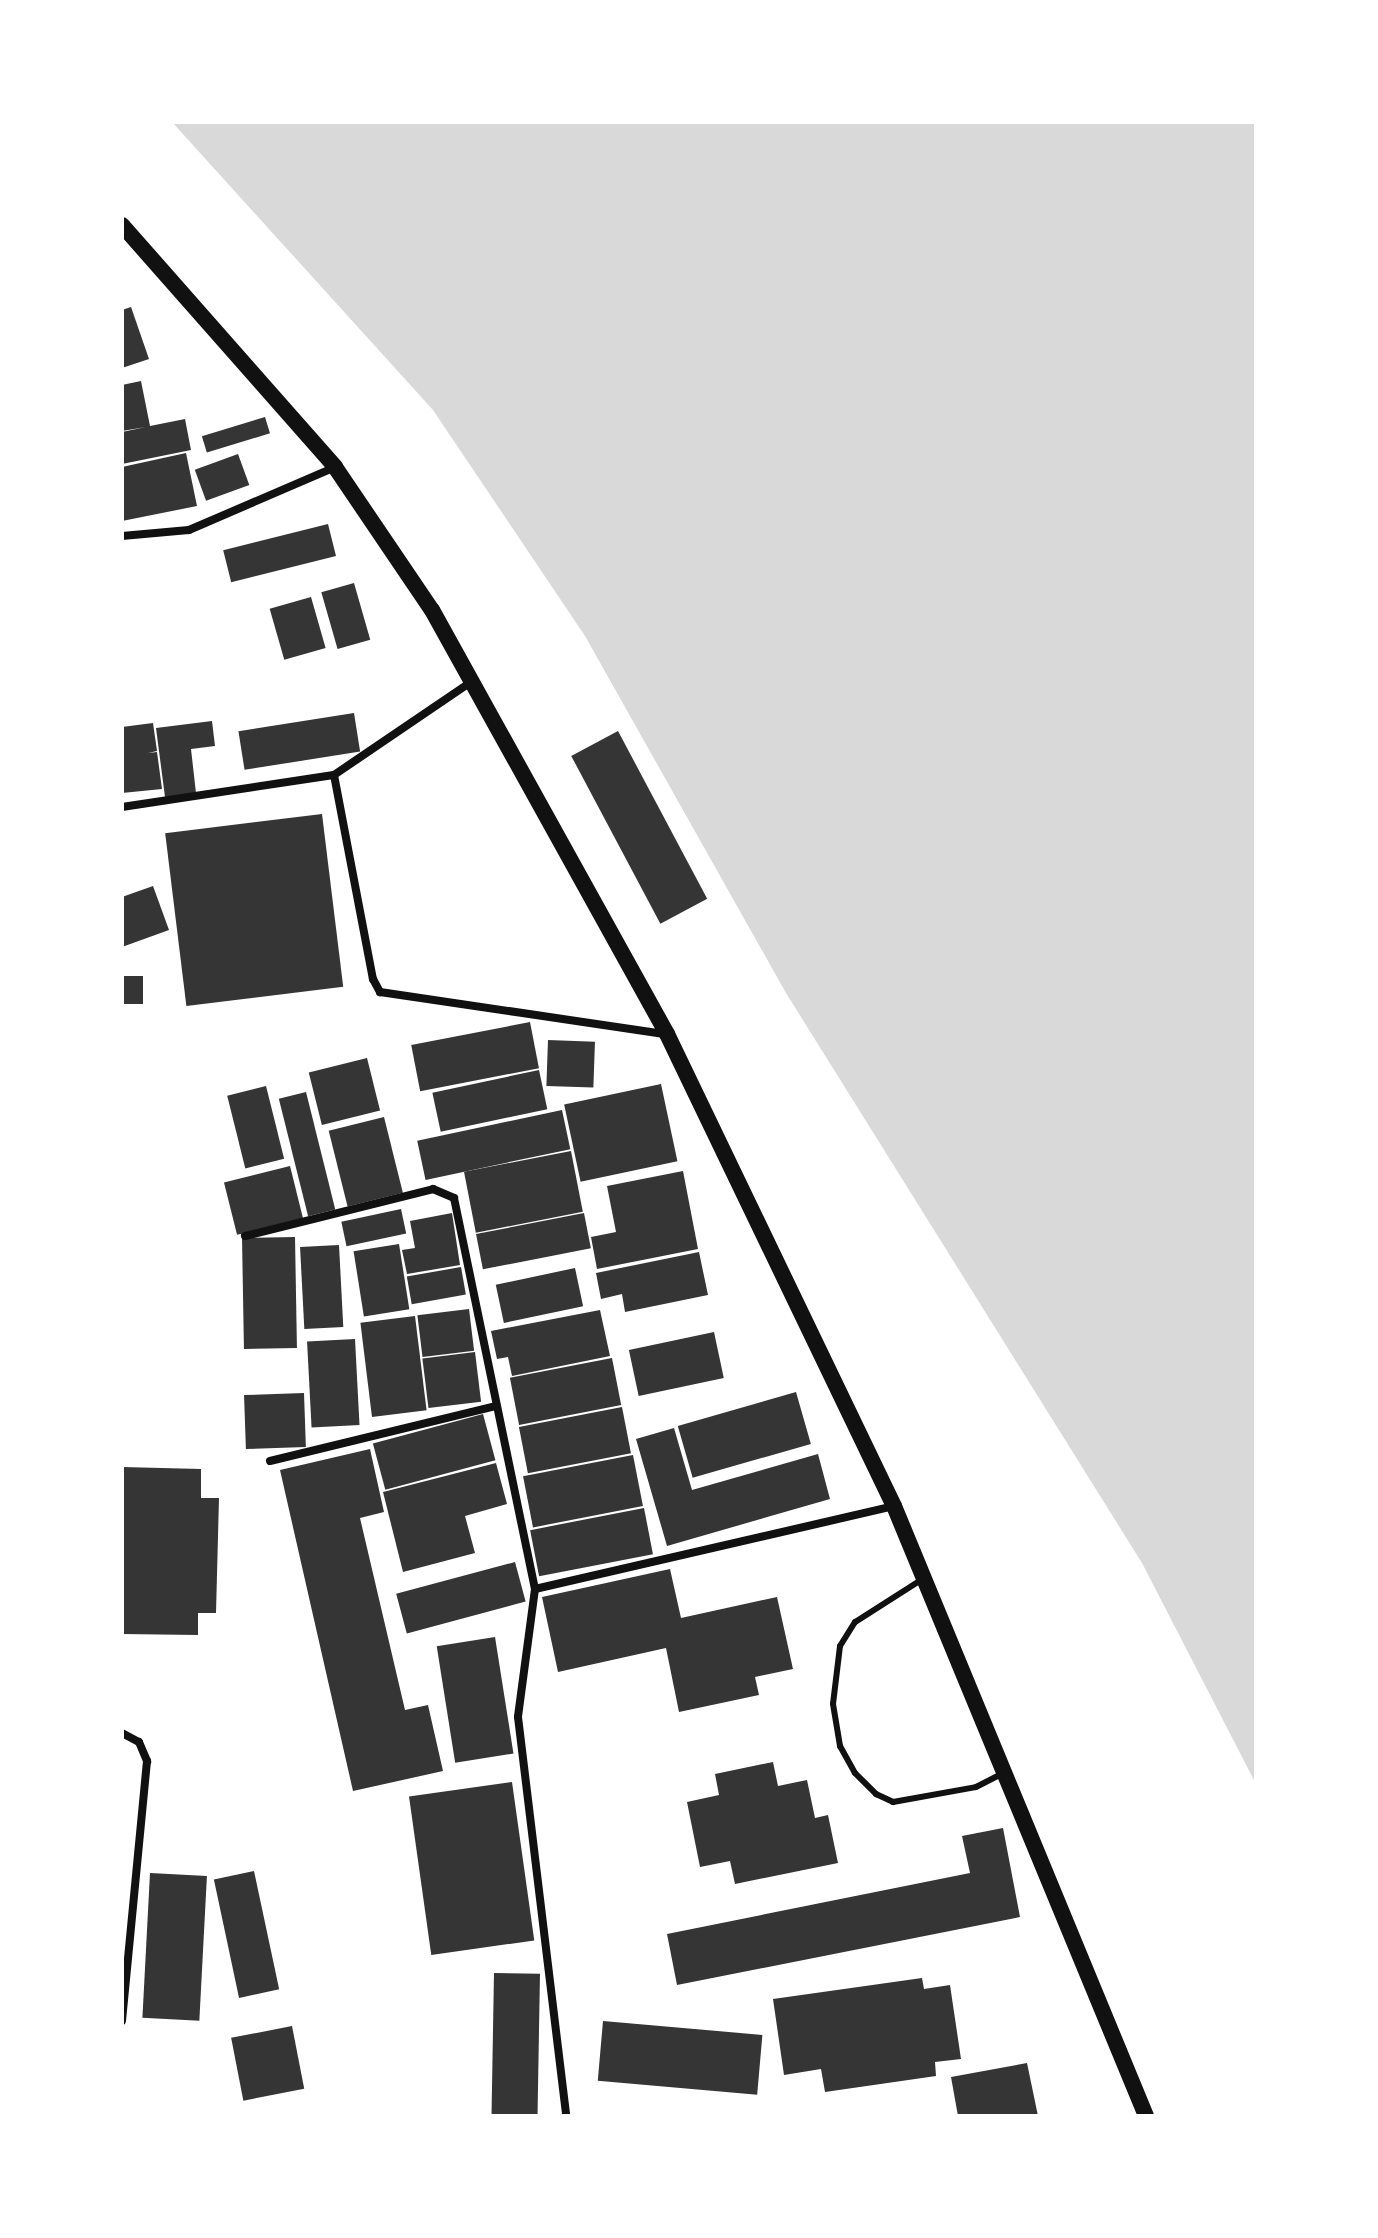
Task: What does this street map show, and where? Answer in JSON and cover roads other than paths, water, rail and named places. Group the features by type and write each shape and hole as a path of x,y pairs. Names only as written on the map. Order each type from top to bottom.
{"main road":[{"path":"122,225 335,467 432,610 667,1034 894,1506 1001,1774 1146,2116"}],"street":[{"path":"122,536 189,530 335,467"},
{"path":"122,807 334,775 471,682"},
{"path":"334,775 373,979 380,992 667,1034"},
{"path":"245,1236 433,1189 450,1192 535,1589 518,1717 566,2116"},
{"path":"270,1461 495,1406"},
{"path":"535,1589 894,1506"},
{"path":"122,1733 139,1742 147,1761 122,2021"}],"lane":[{"path":"921,1580 855,1622 840,1646 833,1704 840,1746 855,1773 876,1794 893,1802 976,1787 1001,1774"}]}
